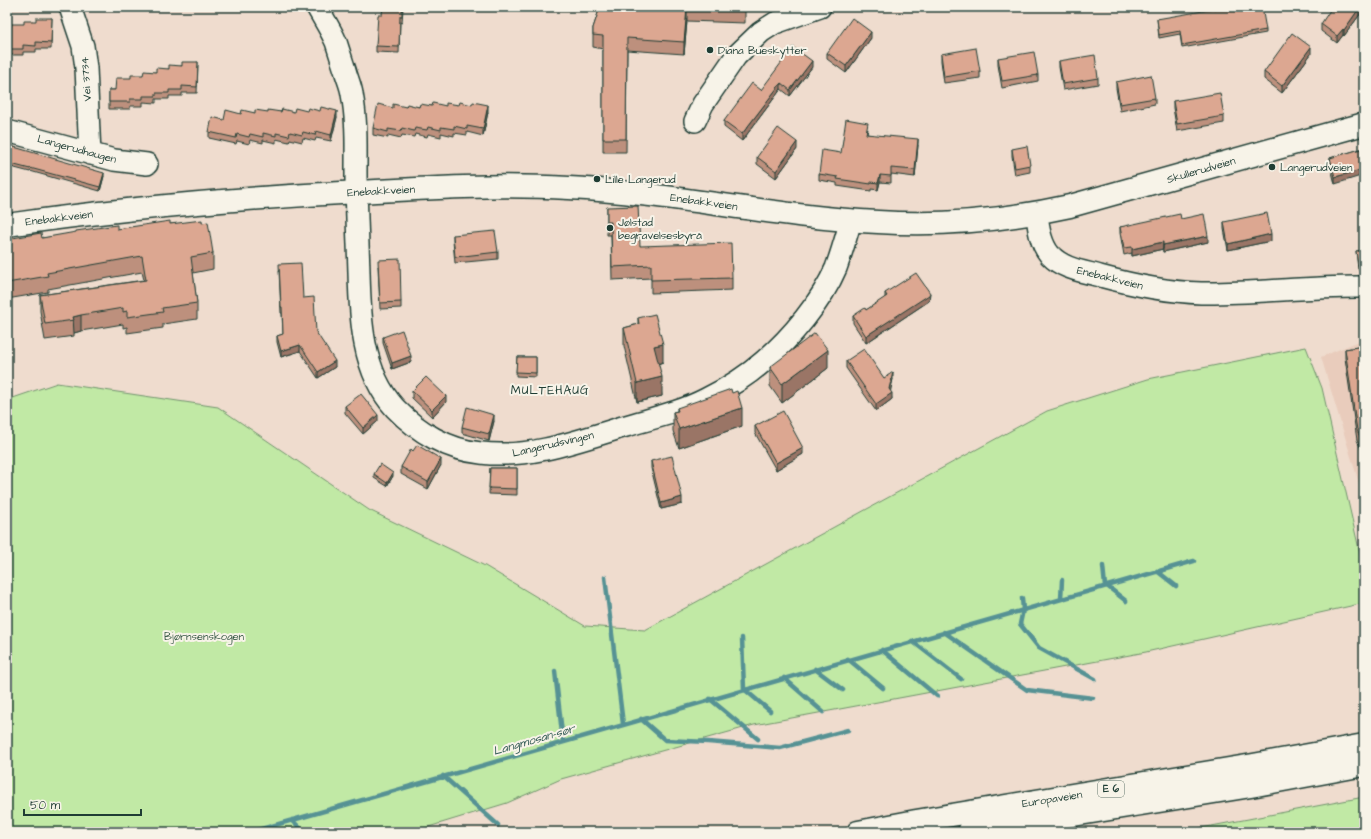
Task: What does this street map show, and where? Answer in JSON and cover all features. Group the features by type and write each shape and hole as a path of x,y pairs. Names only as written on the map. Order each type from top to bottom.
{"main road":[{"name":"Skullerudveien","path":"1037,212 1105,197 1364,124"},
{"name":"Enebakkveien","path":"7,225 149,207 256,198 486,186 566,188 623,192 851,220 900,223 976,221 1037,212"},
{"name":"Europaveien","path":"858,832 1364,745"},
{"name":"Europaveien","path":"969,832 1251,786 1364,765"}],"street":[{"name":"Vei 3734","path":"70,7 83,46 86,68 90,154"},
{"name":"Langerudsvingen","path":"317,7 335,40 352,92 356,127 359,292 362,326 369,358 377,382 394,406 415,426 428,435 455,448 479,453 507,455 536,450 666,415 704,400 725,389 763,362 794,333 825,289 835,270 843,249 851,220"},
{"path":"695,121 703,104 736,56 761,32 775,23 820,7"},
{"name":"Langerudhaugen","path":"7,131 114,160 147,164"},
{"name":"Enebakkveien","path":"1037,212 1038,229 1042,242 1051,255 1067,268 1132,284 1166,290 1200,293 1334,286 1364,287"}],"shaded area":[{"path":"1364,339 1364,500 1321,357"}],"green space":[{"name":"Bjørnsenskogen","path":"1306,347 1322,388 1364,571 1364,603 1146,652 754,725 561,779 507,803 412,832 7,832 7,400 57,383 218,407 369,510 485,566 585,626 645,630 1047,411 1148,379"},
{"path":"1364,797 1364,832 1180,832"}],"building":[{"path":"383,7 402,7 402,16 400,16 399,47 376,46 378,15 382,15"},
{"path":"600,7 745,7 745,11 687,8 684,42 627,38 626,139 603,139 603,36 593,35 593,28"},
{"path":"1226,7 1262,7 1266,30 1182,45 1180,31 1159,35 1157,19"},
{"path":"1332,7 1360,7 1344,30 1343,29 1337,36 1321,24"},
{"path":"36,18 52,18 51,43 36,42 36,46 23,45 23,49 10,49 10,52 7,52 7,27 11,27 11,24 24,24 24,21 36,21"},
{"path":"852,18 871,32 846,66 827,53"},
{"path":"1292,33 1311,47 1282,86 1264,72"},
{"path":"793,47 812,61 790,90 781,83 742,134 724,121 752,83 761,90"},
{"path":"976,48 980,71 944,77 941,54"},
{"path":"1034,52 1038,75 1002,81 998,58"},
{"path":"1095,55 1098,78 1063,84 1059,61"},
{"path":"182,62 198,62 197,87 182,86 182,90 169,90 169,93 156,93 156,96 143,96 143,99 130,99 130,102 109,102 109,90 115,90 116,78 131,78 131,75 143,75 144,71 156,72 156,68 169,69 169,65 182,66"},
{"path":"1151,75 1155,98 1120,104 1116,82"},
{"path":"1220,93 1224,116 1177,124 1173,101"},
{"path":"460,102 472,105 473,102 488,105 483,129 467,126 467,129 454,126 454,129 441,127 441,130 428,127 427,130 415,128 414,131 402,128 401,131 388,129 388,132 373,128 378,104 393,108 393,104 406,107 407,104 419,107 420,104 432,106 433,103 446,106 446,103 459,105"},
{"path":"321,107 337,111 331,135 316,131 315,135 303,132 302,135 290,132 289,136 276,133 276,136 263,133 263,137 250,134 249,137 237,134 236,138 209,132 212,117 224,120 226,110 241,114 242,110 255,113 255,110 281,112 282,109 294,112 295,108 307,111 308,108 320,111"},
{"path":"846,119 868,123 866,134 918,139 915,170 891,168 891,176 880,175 878,183 871,182 871,184 837,179 838,177 819,174 822,150 841,153"},
{"path":"778,128 797,142 776,171 757,157"},
{"path":"7,145 104,173 100,187 7,163"},
{"path":"1027,146 1030,165 1015,168 1012,149"},
{"path":"1364,148 1364,169 1335,177 1330,158"},
{"path":"638,206 640,246 731,243 732,278 651,280 651,265 612,267 611,222 607,222 607,207"},
{"path":"1267,213 1271,234 1228,244 1224,222"},
{"path":"1180,214 1181,219 1204,214 1208,236 1163,245 1163,242 1132,249 1132,247 1124,248 1120,227"},
{"path":"202,220 202,223 208,222 213,253 191,257 197,303 162,308 163,312 127,317 127,311 123,312 123,308 81,315 73,317 74,320 45,324 40,295 146,280 142,256 47,273 48,276 7,283 7,239 41,233 42,238 117,225 117,229 170,221 170,224"},
{"path":"495,231 498,252 455,257 453,235"},
{"path":"1364,250 1364,264 1358,265 1356,251"},
{"path":"400,259 401,302 380,303 378,260"},
{"path":"301,263 303,298 314,297 316,332 335,361 318,372 300,345 281,351 277,336 283,334 279,264"},
{"path":"916,273 930,293 929,295 866,336 853,316 865,308 866,310 887,296 885,293"},
{"path":"655,314 663,344 654,346 662,377 637,383 624,328 639,324 638,318"},
{"path":"402,330 411,356 392,363 383,337"},
{"path":"815,333 828,350 782,384 770,367"},
{"path":"1364,346 1364,445 1357,430 1345,349"},
{"path":"864,349 884,378 893,372 889,389 892,393 876,404 846,361"},
{"path":"517,357 536,357 536,373 516,372"},
{"path":"426,377 446,396 432,410 412,391"},
{"path":"731,389 732,393 737,391 742,408 679,429 673,412 678,411 677,408"},
{"path":"361,394 378,415 363,428 345,406"},
{"path":"467,407 494,415 489,434 462,427"},
{"path":"783,411 803,448 776,463 755,426"},
{"path":"417,445 441,459 428,482 401,467 411,449 413,451"},
{"path":"672,456 682,497 661,503 651,461"},
{"path":"380,464 393,473 387,483 374,474"},
{"path":"490,468 517,468 517,489 489,488"}],"waterway":[{"name":"Langmosan-sør","path":"251,832 1194,561"},
{"path":"1103,566 1105,586"},
{"path":"1157,571 1176,586"},
{"path":"605,577 623,724"},
{"path":"1061,599 1062,580"},
{"path":"1107,586 1126,601"},
{"path":"1022,598 1023,610 1020,624 1039,648 1095,679"},
{"path":"944,632 1027,690 1093,698"},
{"path":"742,638 744,689 770,711"},
{"path":"912,641 961,679"},
{"path":"882,650 937,696"},
{"path":"848,659 883,688"},
{"path":"815,669 843,690"},
{"path":"555,671 563,742"},
{"path":"784,678 823,712"},
{"path":"710,699 758,739"},
{"path":"641,719 665,740 780,748 848,730"},
{"path":"443,776 498,825"},
{"path":"292,820 304,832"}],"place":[{"name":"Diana Bueskytter","path":"710,50"},
{"name":"Langerudveien","path":"1272,167"},
{"name":"Lille Langerud","path":"597,179"},
{"name":"Jølstad begravelsesbyrå","path":"610,228"}],"district":[{"name":"MULTEHAUG","path":"550,390"}]}
